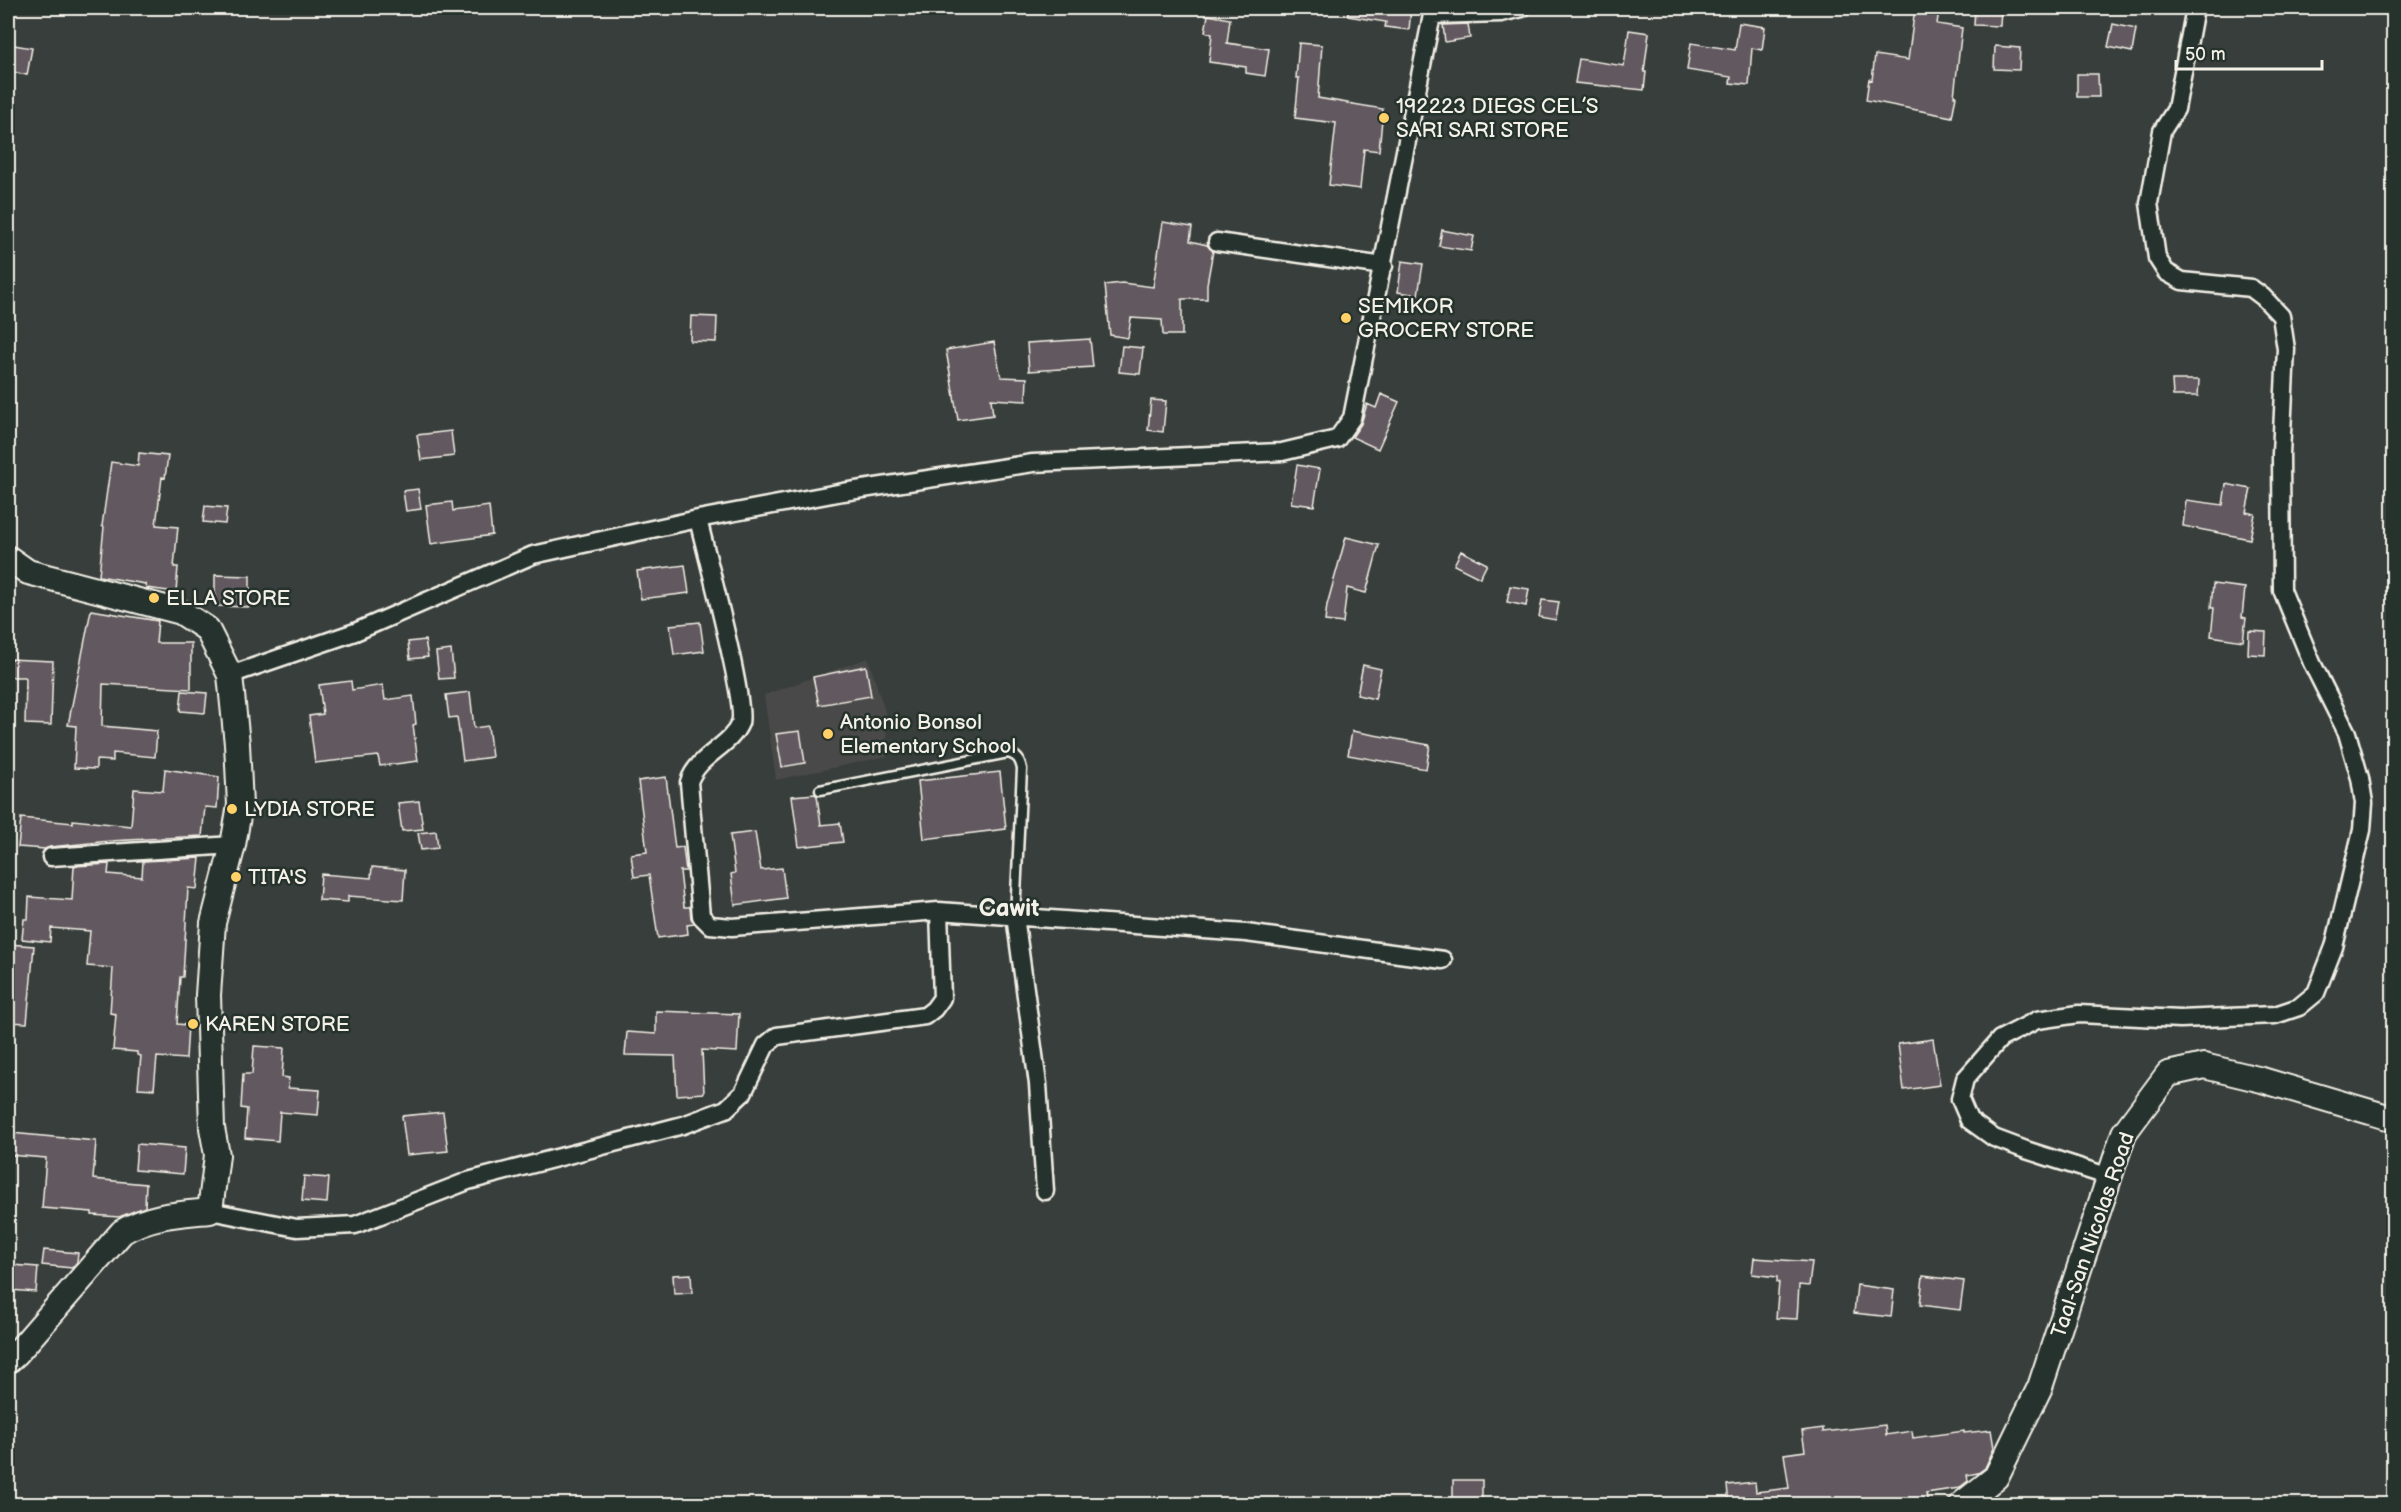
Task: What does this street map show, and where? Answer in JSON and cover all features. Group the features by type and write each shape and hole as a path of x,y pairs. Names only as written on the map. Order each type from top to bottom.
{"street":[{"path":"230,675 355,632 533,555 698,519 843,492 1033,463 1282,452 1337,439 1352,418 1432,15 1501,13 1522,8"},
{"path":"2110,1177 1994,1138 1969,1120 1960,1099 1965,1079 2000,1039 2037,1020 2079,1014 2180,1019 2275,1015 2298,1007 2316,993 2334,947 2362,830 2364,803 2360,778 2347,733 2312,663 2282,590 2281,454 2286,349 2281,316 2251,288 2182,281 2166,272 2157,258 2149,203 2162,131 2176,109 2195,8"},
{"path":"1217,242 1384,266"},
{"path":"698,519 737,686 741,721 733,734 693,769 689,782 701,916 710,925 732,927 939,911 1246,933 1443,960"},
{"path":"8,558 28,572 181,612 207,629 230,675 240,805 233,845 213,923 208,995 212,1128 217,1155 210,1211"},
{"path":"51,857 233,845"},
{"path":"8,1361 122,1232 136,1223 152,1218 210,1211 297,1228 355,1225 468,1181 683,1125 726,1109 743,1093 766,1045 777,1036 925,1016 942,998 939,911"},
{"path":"1015,916 1038,1084 1045,1191"},
{"name":"Taal-San Nicolas Road","path":"1962,1504 1996,1477 2040,1387 2124,1133 2168,1074 2204,1066 2262,1080 2394,1119"}],"lane":[{"path":"820,790 1008,753 1015,755 1022,769 1015,916"}],"shaded area":[{"name":"Antonio Bonsol Elementary School","path":"868,658 885,712 888,756 776,780 764,695"}],"building":[{"path":"1348,8 1411,8 1409,30 1385,27 1386,22 1348,16"},
{"path":"1915,8 1939,10 1937,24 1962,28 1952,117 1866,100 1869,79 1872,80 1875,55 1908,60"},
{"path":"1975,8 2001,8 2000,26 1974,25"},
{"path":"1208,15 1230,19 1227,43 1269,49 1265,76 1246,73 1246,67 1209,62 1212,34 1205,32"},
{"path":"1739,23 1765,27 1762,50 1752,48 1749,85 1730,83 1731,77 1687,70 1691,43 1735,50"},
{"path":"1468,24 1470,38 1445,42 1443,25"},
{"path":"2113,24 2136,29 2132,52 2108,47"},
{"path":"1629,30 1649,33 1644,90 1575,83 1579,59 1624,66"},
{"path":"1299,43 1322,45 1318,98 1383,109 1379,151 1364,149 1360,189 1329,185 1336,123 1295,118 1299,78 1296,78"},
{"path":"8,44 32,48 27,75 8,71"},
{"path":"1995,46 2020,48 2019,70 1994,69"},
{"path":"2077,74 2098,74 2099,97 2077,97"},
{"path":"1163,222 1192,227 1190,241 1207,245 1213,251 1207,284 1207,299 1182,299 1182,335 1163,335 1162,320 1131,318 1128,338 1110,335 1105,285 1122,283 1153,287"},
{"path":"1442,230 1474,236 1471,251 1439,246"},
{"path":"1402,261 1423,264 1418,295 1398,292"},
{"path":"691,316 717,317 716,342 690,341"},
{"path":"1090,339 1093,367 1029,371 1027,343"},
{"path":"994,342 1001,377 1027,378 1026,401 991,399 993,415 958,420 946,350"},
{"path":"1122,346 1143,348 1140,374 1119,372"},
{"path":"2172,380 2199,380 2198,396 2173,396"},
{"path":"1381,394 1399,402 1378,449 1352,437 1361,424 1367,404 1376,408"},
{"path":"1151,400 1166,401 1163,432 1148,430"},
{"path":"451,431 454,456 421,460 417,435"},
{"path":"139,453 168,456 165,478 162,477 156,525 178,527 174,567 178,567 176,592 146,588 145,584 99,576 104,527 102,526 111,462 138,466"},
{"path":"1297,465 1320,469 1314,506 1291,503"},
{"path":"2226,484 2251,489 2246,512 2255,514 2250,539 2183,526 2186,500 2223,505"},
{"path":"418,489 421,509 406,511 403,491"},
{"path":"452,502 453,511 489,506 492,535 431,544 426,505"},
{"path":"205,506 227,508 225,524 203,522"},
{"path":"1346,537 1379,545 1366,593 1347,588 1343,623 1325,621 1327,605"},
{"path":"1461,551 1487,564 1480,578 1454,565"},
{"path":"685,565 689,593 641,599 637,571"},
{"path":"215,575 250,576 250,607 215,606"},
{"path":"2213,584 2245,588 2242,617 2246,618 2243,641 2211,636 2214,608 2211,608"},
{"path":"1510,586 1529,589 1526,606 1507,602"},
{"path":"1542,600 1559,602 1556,620 1539,617"},
{"path":"91,610 158,621 156,643 191,643 191,689 103,684 102,726 157,731 155,757 113,753 113,761 96,760 96,769 74,768 76,726 68,725"},
{"path":"700,622 704,651 674,655 670,625"},
{"path":"2249,631 2266,632 2265,655 2248,654"},
{"path":"425,640 428,657 410,659 408,642"},
{"path":"451,650 454,678 439,679 436,652"},
{"path":"8,659 53,661 51,725 25,724 26,678 8,677"},
{"path":"1363,665 1381,669 1375,699 1357,695"},
{"path":"866,666 871,696 819,705 813,677"},
{"path":"351,681 352,690 383,685 385,700 413,696 416,724 413,725 418,761 380,766 378,756 315,763 309,716 323,714 319,685"},
{"path":"182,691 207,693 205,713 180,711"},
{"path":"470,692 474,728 488,726 492,757 463,761 457,717 449,718 446,695"},
{"path":"800,731 805,763 782,767 776,734"},
{"path":"1352,731 1430,745 1426,769 1348,755"},
{"path":"165,769 219,777 217,808 205,807 202,836 110,841 45,849 18,847 21,818 131,826 134,789 163,791"},
{"path":"1000,772 1006,829 924,839 918,781"},
{"path":"666,777 675,848 683,847 686,871 680,871 684,907 690,907 691,918 695,924 687,925 688,934 658,938 649,875 634,877 631,854 647,852 638,781"},
{"path":"815,794 821,825 840,823 843,842 799,847 792,796"},
{"path":"419,801 423,829 402,831 398,803"},
{"path":"436,831 438,848 421,850 418,833"},
{"path":"755,832 761,870 782,868 786,898 735,905 731,874 735,873 730,835"},
{"path":"200,858 197,889 188,888 183,977 180,977 177,1024 188,1025 186,1059 157,1057 154,1089 138,1088 141,1056 137,1055 137,1052 113,1050 116,1014 110,1013 113,968 87,966 90,931 51,928 50,942 22,939 24,919 28,919 29,897 72,900 74,866 109,864 108,874 142,877 143,861"},
{"path":"372,867 405,870 403,900 348,896 348,902 319,900 321,874 371,878"},
{"path":"8,944 34,946 27,1023 8,1022"},
{"path":"656,1011 739,1014 737,1052 702,1050 704,1093 677,1095 675,1056 625,1055 627,1032 656,1034"},
{"path":"1933,1039 1940,1085 1904,1090 1898,1044"},
{"path":"254,1046 284,1048 282,1077 289,1078 288,1088 320,1090 318,1115 280,1112 278,1141 245,1138 247,1109 241,1108 243,1074 252,1074"},
{"path":"443,1112 448,1151 407,1155 402,1116"},
{"path":"11,1133 96,1141 93,1179 146,1184 145,1207 119,1217 92,1215 92,1212 42,1208 46,1158 9,1155"},
{"path":"137,1144 185,1148 183,1174 135,1170"},
{"path":"304,1176 329,1178 327,1203 302,1201"},
{"path":"44,1250 78,1253 77,1262 72,1268 42,1265"},
{"path":"1754,1258 1812,1262 1809,1286 1799,1285 1797,1319 1776,1318 1779,1282 1777,1282 1777,1277 1752,1274"},
{"path":"12,1265 38,1267 36,1292 10,1290"},
{"path":"691,1274 692,1293 674,1294 673,1275"},
{"path":"1923,1276 1964,1281 1960,1310 1920,1305"},
{"path":"1857,1285 1894,1290 1891,1317 1854,1313"},
{"path":"1885,1425 1886,1435 1912,1431 1913,1438 1991,1430 1994,1448 1985,1468 1978,1473 1967,1475 1968,1481 1959,1488 1926,1493 1928,1504 1729,1504 1727,1485 1755,1482 1756,1492 1789,1488 1784,1454 1805,1451 1802,1431 1823,1428 1823,1432"},
{"path":"1453,1480 1482,1480 1482,1504 1453,1504"}],"place":[{"name":"192223 DIEGS CEL’S SARI SARI STORE","path":"1384,118"},
{"name":"SEMIKOR GROCERY STORE","path":"1346,318"},
{"name":"ELLA STORE","path":"154,598"},
{"name":"Antonio Bonsol Elementary School","path":"828,734"},
{"name":"LYDIA STORE","path":"232,809"},
{"name":"TITA'S","path":"236,877"},
{"name":"KAREN STORE","path":"193,1024"}],"district":[{"name":"Cawit","path":"1009,908"}]}
